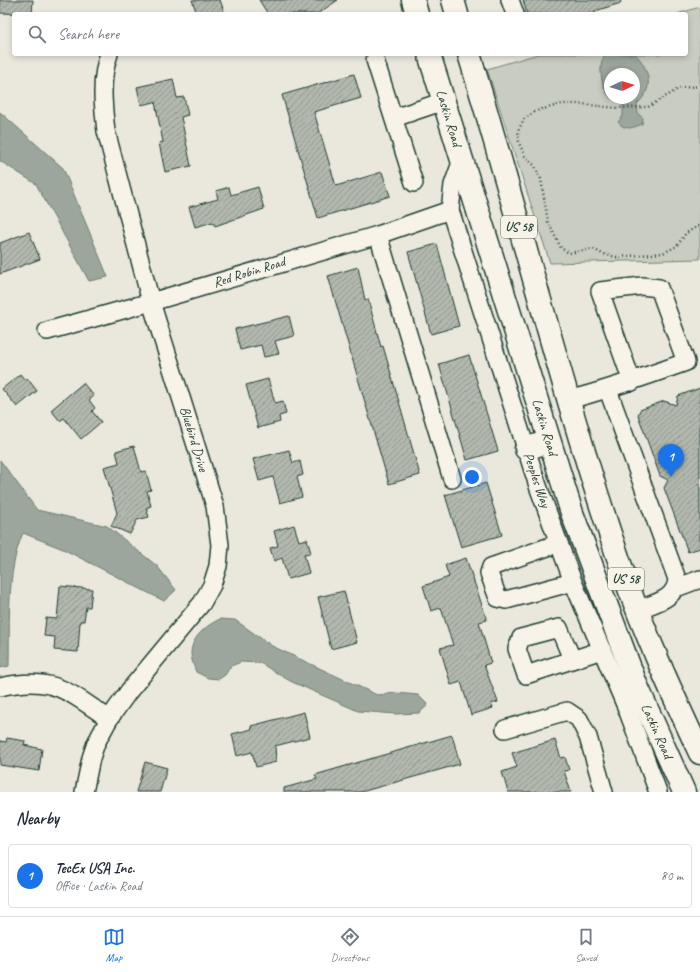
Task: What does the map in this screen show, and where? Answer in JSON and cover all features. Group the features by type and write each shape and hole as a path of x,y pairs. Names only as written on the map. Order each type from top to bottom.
{"main road":[{"path":"453,0 456,12"},
{"name":"Laskin Road","path":"430,56 572,513 636,684 684,792"},
{"name":"Laskin Road","path":"471,56 568,400 623,572 668,683 700,753"},
{"path":"539,410 568,400"},
{"path":"526,449 549,441"}],"street":[{"path":"510,0 514,12"},
{"name":"Bluebird Drive","path":"84,792 94,748 109,719 129,691 202,603 212,585 218,566 220,545 215,506 152,302 106,131 103,104 103,78 108,56"},
{"path":"375,60 414,183"},
{"path":"394,118 444,101"},
{"name":"Peoples Way","path":"462,160 453,185 450,210 526,449 559,543 627,709 658,792"},
{"name":"Red Robin Road","path":"47,331 152,302 378,235 450,210"},
{"path":"378,235 452,479"},
{"path":"568,400 608,390 632,382 686,362 659,288 642,286 600,291 632,382"},
{"path":"608,390 677,579 676,588"},
{"path":"559,543 491,567 490,573 498,598 506,600 574,582"},
{"path":"638,610 669,596 676,588 700,579"},
{"path":"572,659 602,650"},
{"path":"0,687 33,682 50,684 66,690 109,719"},
{"path":"505,729 567,711 579,719 588,737 604,792"}],"path":[{"path":"700,86 680,88 659,102 648,107 616,108 582,104 562,104 536,111 524,119 518,131 519,143 525,156 534,165 541,179 548,222 561,248 569,253 593,249 603,254 618,257 648,256 663,253 677,246 686,234 700,225"}],"shaded area":[{"path":"700,7 700,259 550,263 487,69 531,56 688,56 688,12 684,12"},
{"path":"604,56 637,56 645,67 648,78 647,89 640,100 640,68 604,68 604,88 601,76 602,63"},
{"path":"622,104 637,104 638,114 643,118 642,124 626,128 618,122 623,116 623,105"},
{"path":"0,112 63,168 108,277 89,281 36,184 0,161"},
{"path":"0,460 37,510 107,526 157,566 176,590 164,601 63,549 23,533 14,564 11,581 9,666 0,668"},
{"path":"220,619 235,620 272,646 377,695 396,693 418,695 428,705 419,713 396,714 358,711 290,681 260,663 241,662 231,666 225,675 219,679 208,678 196,672 191,654 192,648 201,632"}],"building":[{"path":"0,0 33,0 32,12 0,13"},
{"path":"192,0 220,0 224,12 196,12"},
{"path":"259,0 338,0 320,12 267,12"},
{"path":"523,0 620,0 621,3 595,12 526,12"},
{"path":"354,74 361,98 314,112 336,186 382,172 390,196 318,218 282,95"},
{"path":"173,79 177,98 184,97 188,115 181,117 191,166 165,172 159,143 163,142 155,102 141,105 137,87"},
{"path":"229,187 231,195 258,187 264,209 215,226 213,222 195,227 189,207 218,199 216,191"},
{"path":"29,232 40,259 0,274 0,243"},
{"path":"437,244 459,326 431,334 408,252"},
{"path":"358,267 365,300 368,299 381,347 383,346 420,475 389,484 328,276"},
{"path":"289,316 294,336 275,341 279,354 264,357 261,345 240,350 235,329"},
{"path":"469,355 498,451 467,460 439,364"},
{"path":"20,374 25,380 27,378 37,391 17,407 2,389"},
{"path":"268,379 275,403 283,401 286,414 279,416 280,422 258,428 246,385"},
{"path":"83,383 94,396 89,400 95,408 92,411 101,422 81,439 64,418 60,421 51,410"},
{"path":"700,388 700,548 688,552 664,488 668,480 660,476 638,415 640,410 664,401 676,405 678,396"},
{"path":"134,446 141,472 146,471 151,490 147,491 151,506 146,508 149,517 137,520 130,534 111,526 117,513 104,467 119,463 116,451"},
{"path":"289,450 293,463 300,461 303,475 297,477 302,497 280,503 273,477 259,481 253,459"},
{"path":"486,483 502,535 461,547 445,495"},
{"path":"294,525 299,541 307,539 311,553 304,554 309,573 288,579 282,558 274,561 270,548 278,546 274,531"},
{"path":"466,558 487,620 479,622 491,663 484,665 498,702 491,704 493,708 471,715 461,682 451,685 440,648 453,645 441,608 431,611 423,586 449,577 445,565"},
{"path":"60,586 92,589 90,607 86,607 84,621 80,621 78,652 54,650 55,637 44,636 46,618 57,619"},
{"path":"344,591 357,642 331,649 318,597"},
{"path":"304,712 310,737 275,746 276,762 256,767 252,752 237,756 232,734 252,729 251,726"},
{"path":"452,735 460,764 361,792 284,792 284,788 317,779 315,775"},
{"path":"7,738 25,741 24,745 42,749 39,771 0,765 0,741 6,742"},
{"path":"555,740 561,758 565,757 569,770 564,771 571,792 508,792 502,772 517,767 512,753"},
{"path":"145,762 167,768 160,792 136,792"}],"place":[{"name":"TecEx USA Inc.","path":"671,477"}]}
